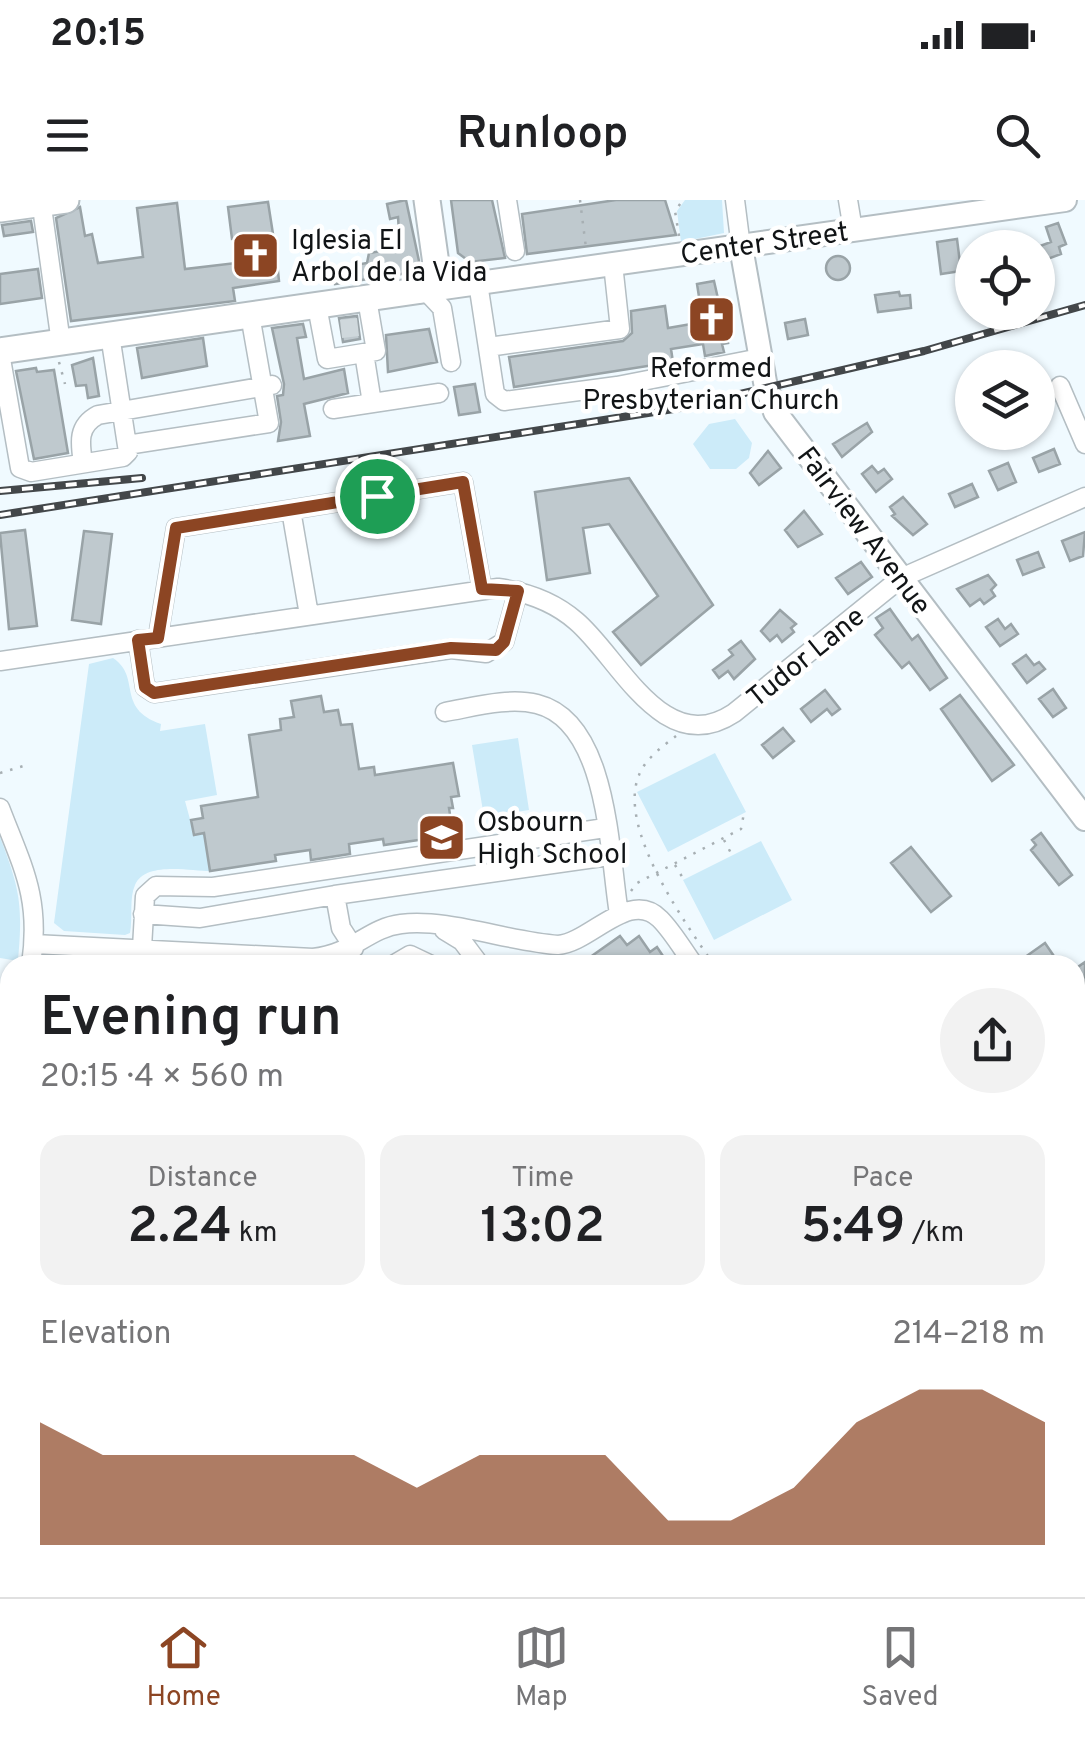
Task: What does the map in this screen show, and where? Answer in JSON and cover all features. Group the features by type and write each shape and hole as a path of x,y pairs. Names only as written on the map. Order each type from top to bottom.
{"highway":[{"path":"420,291 428,285 436,264 428,200"},
{"path":"0,210 49,201"},
{"name":"Center Street","path":"0,352 61,353 110,335 250,315 342,324 367,299 420,291"}],"main road":[{"name":"Center Street","path":"420,291 1065,200"},
{"name":"Fairview Avenue","path":"741,246 760,358 775,412 1085,819"},
{"path":"436,264 448,279 471,284"}],"street":[{"path":"507,200 515,252"},
{"name":"Fairview Avenue","path":"736,200 741,246"},
{"path":"848,200 852,230"},
{"path":"49,201 61,353"},
{"path":"488,347 620,329 612,264"},
{"path":"471,284 488,347 495,394 504,400 618,386 760,358"},
{"path":"420,291 442,308 451,362"},
{"path":"342,324 376,352 327,359 342,324 367,299"},
{"path":"127,445 269,423 268,386 250,315"},
{"path":"0,352 17,464 31,472 83,464 124,457 127,445 110,335"},
{"path":"364,354 372,404"},
{"path":"83,464 80,438 86,423 121,408 268,386"},
{"path":"1060,386 1085,444"},
{"path":"333,410 439,394"},
{"path":"158,638 176,528 463,482 482,589"},
{"name":"Tudor Lane","path":"682,721 707,723 725,718 901,578 1085,496"},
{"path":"290,510 309,615"},
{"path":"0,661 482,589 518,591 573,618 651,707 682,721"},
{"path":"138,640 145,687 154,693 451,648 486,653 504,642 518,591"},
{"path":"445,712 520,702 564,717 586,742 619,914"},
{"path":"0,808 34,899 32,955"},
{"path":"140,955 145,896 156,886 212,887 605,828"},
{"path":"143,914 200,918 609,856"},
{"path":"335,895 342,928 354,948"},
{"path":"335,955 354,948 388,926 434,926 558,945 578,942 619,914 638,909 658,916 687,955"},
{"path":"434,926 462,941 472,955"},
{"path":"34,944 124,955"}],"path":[{"path":"580,200 587,251"},
{"path":"680,243 676,211 681,201"},
{"path":"61,353 65,384"},
{"path":"682,721 677,735 640,771 635,821 658,872 708,955"},
{"path":"0,774 30,764"},
{"path":"628,897 637,883 744,827 744,813"},
{"path":"723,839 732,855"},
{"path":"674,864 684,880"}],"shaded area":[{"path":"685,200 722,200 724,233 681,242 677,211"},
{"path":"735,419 752,443 749,458 736,469 710,469 693,444 709,424"},
{"path":"113,658 126,674 138,710 161,724 160,731 205,724 217,795 185,801 194,834 204,833 210,871 158,870 140,878 132,896 130,933 64,931 54,923 89,664"},
{"path":"518,738 529,810 484,817 472,745"},
{"path":"715,753 746,812 668,852 637,792"},
{"path":"0,837 12,871 20,925 18,955 0,955"},
{"path":"761,841 792,900 714,940 683,880"}],"building":[{"path":"406,200 419,261 414,272 335,284 333,269 367,263 369,253 400,248 398,217 390,219 387,204"},
{"path":"451,200 492,200 505,258 470,262 458,253"},
{"path":"616,200 665,200 676,235 527,254 522,214"},
{"path":"268,202 273,234 265,235 270,272 278,271 279,281 233,288 235,301 71,321 56,218 80,207 85,236 92,234 98,263 143,257 137,208 177,203 185,269 245,262 242,238 232,239 228,207"},
{"path":"31,221 33,232 4,236 2,225"},
{"path":"1058,223 1066,244 1059,247 1061,254 1055,256 1055,230 1046,227"},
{"path":"955,239 955,272 941,274 937,242"},
{"path":"838,256 850,268 838,280 826,268"},
{"path":"38,269 42,298 0,304 0,274"},
{"path":"714,281 728,343 722,344 724,352 705,356 703,344 671,349 673,362 514,387 509,357 623,341 632,333 631,311 665,306 668,328 703,322 697,284"},
{"path":"899,292 900,296 910,295 911,308 878,312 875,295"},
{"path":"357,316 360,339 343,342 339,318"},
{"path":"805,319 808,335 788,339 785,323"},
{"path":"303,324 306,337 297,338 304,379 344,369 348,393 304,404 310,436 278,441 281,422 277,396 283,395 284,384 272,328"},
{"path":"429,329 437,362 388,372 386,335"},
{"path":"203,338 207,366 142,378 137,348"},
{"path":"93,358 99,396 88,398 86,385 76,386 72,365"},
{"path":"36,368 37,372 54,370 68,453 34,459 16,371"},
{"path":"475,384 480,412 459,415 454,387"},
{"path":"867,423 872,432 842,457 833,444"},
{"path":"1054,450 1060,464 1039,472 1033,458"},
{"path":"768,451 781,468 759,485 750,473"},
{"path":"1008,463 1016,482 998,490 989,471"},
{"path":"872,466 878,473 884,469 892,479 876,492 862,474"},
{"path":"629,478 713,605 641,665 613,632 658,596 609,524 583,528 590,573 547,580 535,492"},
{"path":"972,484 978,497 955,507 949,494"},
{"path":"903,497 927,524 913,535 892,516 895,514 890,507"},
{"path":"804,511 822,534 798,547 785,530"},
{"path":"25,530 37,626 9,629 0,533"},
{"path":"84,531 112,534 101,624 72,620"},
{"path":"1085,532 1083,556 1070,561 1062,541"},
{"path":"1038,552 1044,567 1023,575 1017,560"},
{"path":"861,562 872,577 848,594 836,578"},
{"path":"988,575 996,585 991,590 995,596 984,604 980,599 970,606 957,589"},
{"path":"890,609 912,640 918,635 947,678 930,690 909,662 902,668 875,635 883,628 876,618"},
{"path":"780,610 796,624 791,628 794,632 782,642 777,635 770,641 761,631"},
{"path":"998,619 1005,629 1011,624 1018,634 1000,646 986,627"},
{"path":"741,641 755,659 734,679 728,671 719,678 713,670 733,655 729,650"},
{"path":"1026,655 1034,665 1039,662 1045,669 1027,683 1013,664"},
{"path":"1053,689 1066,708 1053,717 1039,699"},
{"path":"825,690 840,709 832,715 827,709 811,722 801,709"},
{"path":"960,695 1014,765 992,781 941,709"},
{"path":"321,696 324,712 338,710 341,725 352,724 359,769 374,767 375,775 453,763 459,796 451,797 453,808 449,808 453,835 384,845 383,839 349,844 350,854 311,860 310,850 275,855 276,861 210,871 204,833 194,835 191,820 203,818 201,806 258,797 249,735 281,730 280,719 294,717 291,701"},
{"path":"783,728 794,741 773,758 762,745"},
{"path":"1041,833 1072,875 1059,885 1031,850 1036,845 1032,840"},
{"path":"911,847 951,896 931,912 891,863"},
{"path":"620,936 627,945 639,936 650,952 657,947 662,955 593,955"},
{"path":"1045,943 1053,955 1028,955"}],"tunnel":[{"path":"341,329 358,327"}],"railway":[{"path":"0,515 680,408 924,351 1085,305"},
{"path":"0,491 142,478"}],"place":[{"name":"Iglesia El Arbol de la Vida","path":"256,255"},
{"name":"Reformed Presbyterian Church","path":"711,319"},
{"name":"Osbourn High School","path":"442,837"}],"route":[{"path":"463,482 482,589 518,591 504,642 496,650 486,653 451,648 154,693 145,687 138,640 158,638 176,528 377,496 463,482"}]}
